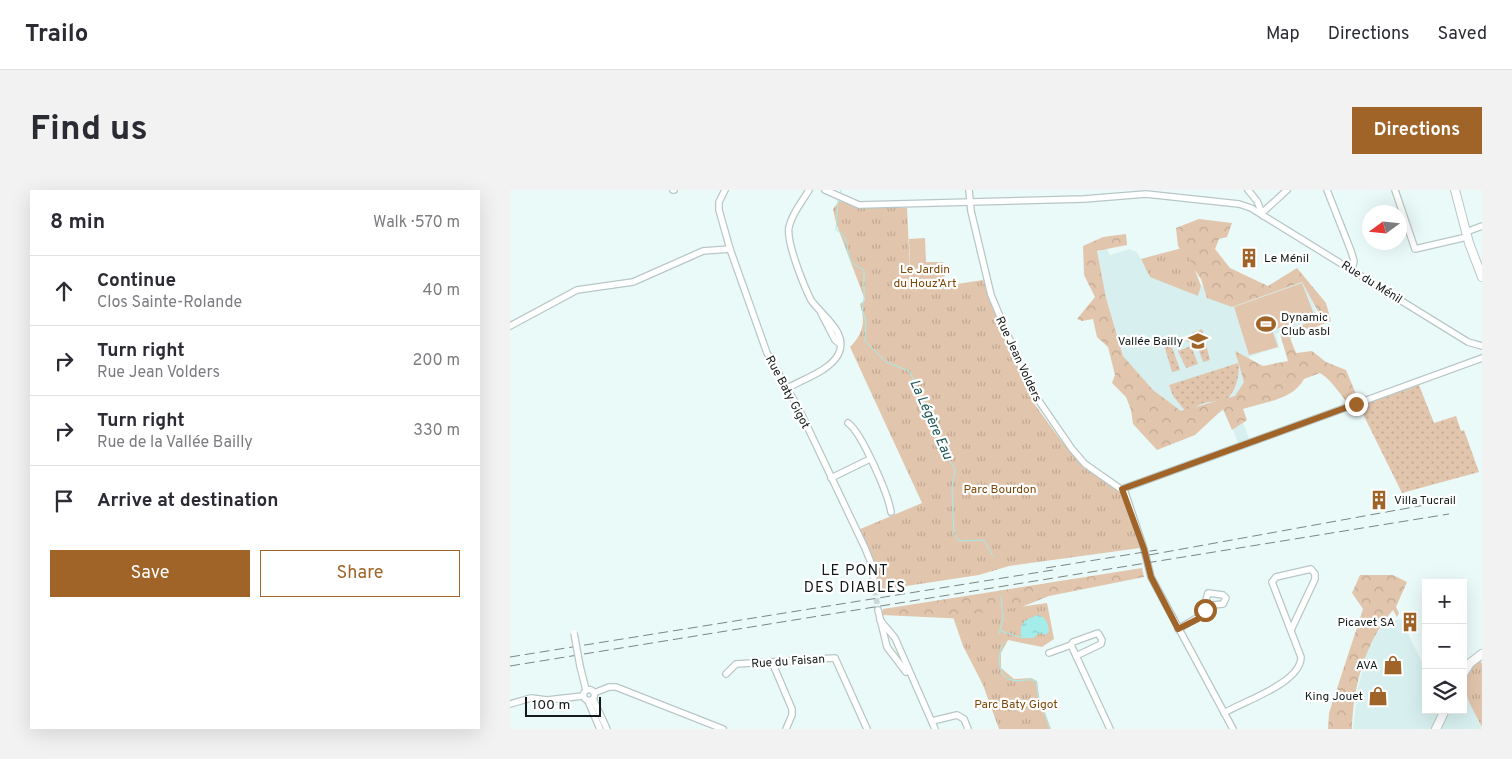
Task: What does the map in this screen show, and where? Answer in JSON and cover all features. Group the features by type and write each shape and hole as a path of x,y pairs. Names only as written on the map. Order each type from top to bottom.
{"main road":[{"path":"1455,190 1466,234 1482,277"},
{"path":"1466,669 1470,663 1482,654"},
{"path":"1436,729 1444,714"}],"street":[{"name":"Rue Baty Gigot","path":"724,190 719,202 719,210 730,249 762,339 788,388 872,566 875,590"},
{"path":"788,388 834,360 840,349 840,337 827,317 821,313 805,286 789,238 791,218 809,190"},
{"path":"825,190 858,205 1084,199 1146,194 1239,204 1262,214 1287,190"},
{"name":"Rue Jean Volders","path":"969,190 991,295 1030,388 1051,420 1085,464 1122,489"},
{"name":"Rue du Ménil","path":"1248,190 1257,201 1262,214 1468,342 1482,346"},
{"path":"1328,190 1351,251 1354,261 1352,269"},
{"path":"1395,190 1415,249 1466,234 1482,226"},
{"path":"510,326 577,290 633,282 703,251 730,249"},
{"path":"1232,729 1151,577 1144,549 1122,489 1482,358"},
{"path":"848,423 855,428 870,459 889,499 891,512"},
{"path":"831,478 870,459"},
{"path":"1224,714 1286,681 1298,668 1301,657 1272,582 1276,577 1311,569 1315,574 1315,579 1291,630"},
{"path":"878,610 887,647 912,680"},
{"path":"1178,629 1198,619 1205,610"},
{"path":"880,620 895,638 935,729"},
{"path":"574,632 581,673 600,729"},
{"path":"1049,653 1098,633 1102,640 1098,647 1076,656"},
{"path":"1071,645 1110,729"},
{"name":"Rue du Faisan","path":"726,674 736,664 835,658 867,729"},
{"path":"772,662 792,709 792,715 786,729"},
{"path":"510,710 513,704 531,698 547,700 589,696 609,687 616,687 723,729"},
{"path":"589,696 607,729"},
{"path":"932,721 957,715 964,719 968,729"}],"shaded area":[{"name":"Vallée Bailly","path":"1186,247 1201,286 1223,280 1230,300 1303,278 1319,318 1276,334 1279,347 1249,357 1252,371 1236,401 1249,439 1238,443 1226,410 1154,440 1123,355 1092,253 1107,249 1110,255 1129,249 1137,252 1141,259"},
{"path":"1401,619 1422,663 1422,714 1467,714 1467,696 1482,729 1353,729 1357,692 1367,651 1383,623"}],"green space":[{"name":"Parc Bourdon","path":"839,201 856,206 907,208 911,291 983,280 1035,405 1063,443 1123,495 1140,548 1009,566 979,575 880,590 872,562 858,530 922,503 850,347 858,337 862,327 863,316 860,304 865,300 836,223 833,209"},
{"path":"1199,219 1232,223 1227,237 1219,239 1215,249 1230,268 1268,286 1297,268 1326,303 1331,321 1290,338 1296,353 1312,351 1326,362 1346,370 1359,401 1350,405 1325,376 1320,373 1304,379 1293,392 1285,396 1243,409 1247,420 1232,430 1223,409 1195,435 1157,450 1133,424 1131,410 1126,397 1112,383 1115,375 1108,347 1097,337 1093,319 1082,321 1077,319 1095,297 1084,275 1083,246 1103,237 1126,234 1127,245 1097,251 1106,298 1123,356 1153,390 1181,411 1235,396 1244,382 1235,351 1263,366 1288,361 1280,334 1321,317 1302,282 1232,307 1207,298 1201,279 1178,246 1176,228"},
{"name":"Le Jardin du Houz’Art","path":"925,238 926,262 943,262 946,287 911,291 909,239"},
{"path":"1186,247 1201,286 1198,296 1150,277 1141,259"},
{"name":"Dynamic Club asbl","path":"1302,283 1315,317 1272,330 1278,347 1249,355 1234,307"},
{"path":"1202,329 1210,360 1203,362 1195,340 1187,342 1186,339 1193,336 1192,333"},
{"path":"1171,340 1172,343 1179,341 1180,345 1172,347 1180,370 1172,372 1164,345 1154,348 1154,346"},
{"path":"1191,346 1198,364 1186,368 1178,351"},
{"path":"1238,363 1239,372 1236,383 1232,394 1225,400 1204,403 1186,412 1173,396 1169,385"},
{"path":"1419,385 1434,423 1456,416 1461,431 1464,430 1479,472 1402,493 1359,406"},
{"path":"1142,568 1144,577 1049,596 989,620 882,615 883,609"},
{"path":"1360,575 1393,575 1407,582 1396,607 1399,613 1397,617 1393,610 1375,636 1362,666 1355,697 1352,729 1328,729 1329,713 1363,609 1352,593"},
{"name":"Parc Baty Gigot","path":"1047,603 1054,639 1042,647 1008,640 1001,653 1001,668 1014,679 1031,678 1037,681 1039,696 1051,729 999,729 983,685 963,646 953,617"},
{"path":"1480,660 1482,664 1482,727 1467,694 1467,673"}],"water":[{"path":"1039,615 1046,621 1049,631 1046,635 1040,633 1033,638 1022,638 1021,628 1024,622"}],"waterway":[{"name":"La Légère Eau","path":"840,194 841,190"},
{"name":"La Légère Eau","path":"838,200 836,230 844,237 851,260 855,265 864,270 862,309 866,321 865,341 886,362 909,371 912,376 914,387 932,422 939,442 955,470 952,487 954,535 959,541 984,540 993,556"},
{"name":"La Légère Eau","path":"999,634 1003,618 1001,596"},
{"path":"1001,631 1022,638"},
{"name":"La Légère Eau","path":"1003,642 1000,652 1000,664 1003,674 1012,680 1036,681 1038,696 1050,729"}],"tunnel":[{"path":"875,590 878,610"}],"railway":[{"path":"1149,555 1447,501"},
{"path":"510,666 1449,514"},
{"path":"1046,568 1157,550"},
{"path":"510,657 1053,570"}],"place":[{"name":"Le Ménil","path":"1249,258"},
{"name":"Dynamic Club asbl","path":"1266,324"},
{"name":"Vallée Bailly","path":"1198,341"},
{"name":"Villa Tucrail","path":"1379,500"},
{"name":"Picavet SA","path":"1410,622"},
{"name":"AVA","path":"1393,665"},
{"name":"King Jouet","path":"1378,696"}],"district":[{"name":"LE PONT DES DIABLES","path":"855,578"}],"route":[{"path":"1205,610 1198,619 1178,629 1151,577 1127,496 1122,489 1356,404"}]}
